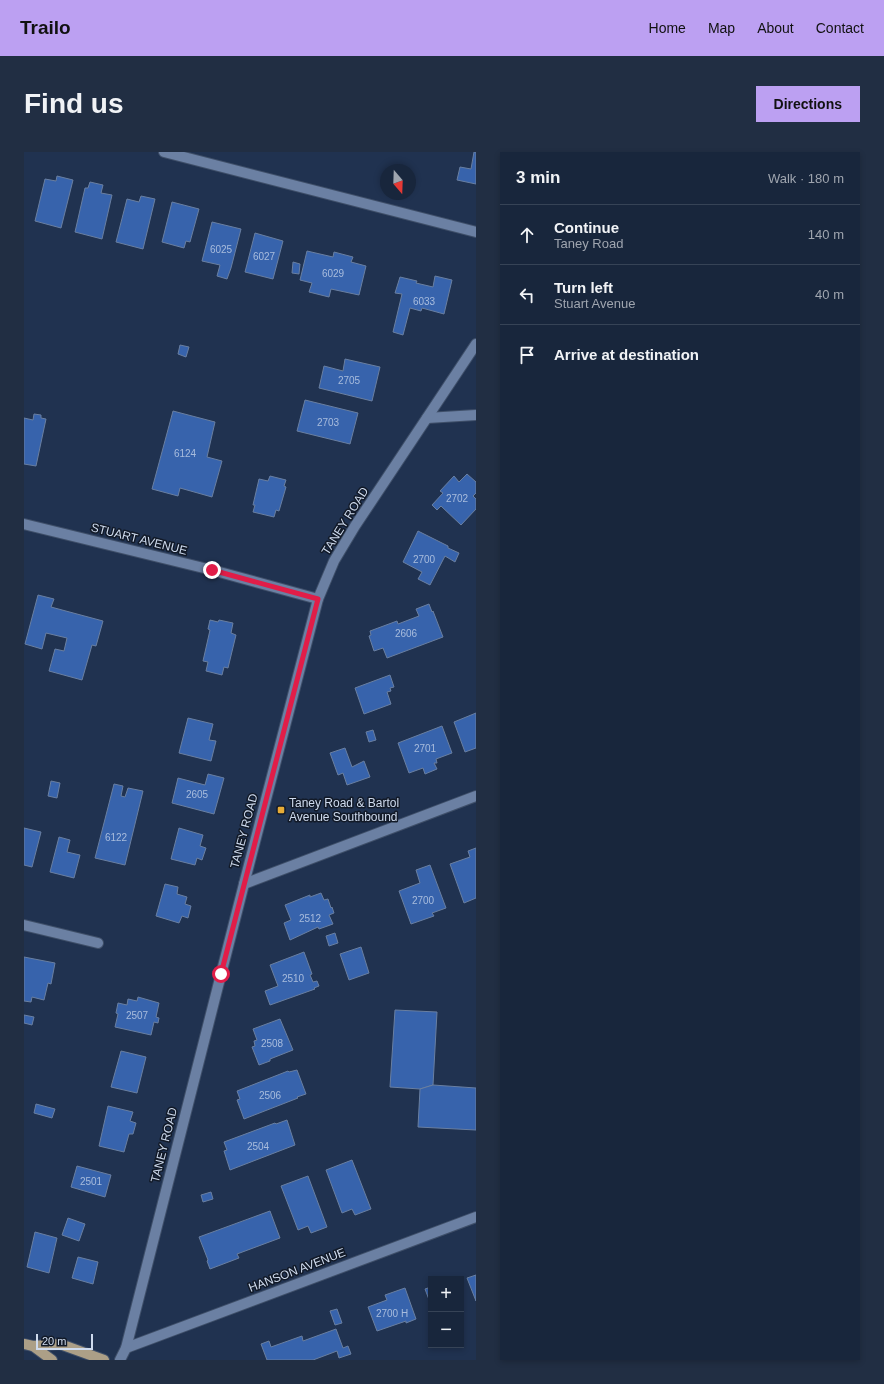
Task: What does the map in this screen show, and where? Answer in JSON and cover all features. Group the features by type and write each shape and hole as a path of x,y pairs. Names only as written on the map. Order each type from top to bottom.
{"main road":[{"path":"28,1345 60,1344 104,1360"},
{"path":"28,1345 52,1360"}],"street":[{"path":"164,152 476,232"},
{"name":"TANEY ROAD","path":"120,1360 126,1348 318,599 334,561 355,526 476,344"},
{"path":"427,418 476,415"},
{"name":"STUART AVENUE","path":"24,524 212,570 318,599"},
{"path":"244,884 476,796"},
{"path":"24,925 98,943"},
{"name":"HANSON AVENUE","path":"126,1348 476,1217"}],"building":[{"path":"474,152 476,152 476,184 457,180 460,167 471,169"},
{"path":"57,176 73,180 61,228 35,221 45,179 56,181"},
{"path":"90,182 103,185 101,193 112,195 102,239 75,232 85,188 88,188"},
{"path":"141,196 155,199 143,249 116,242 127,199 139,202"},
{"path":"172,202 199,209 190,242 186,241 184,248 162,242"},
{"path":"212,222 241,229 227,279 217,276 220,265 202,261"},
{"path":"255,233 283,241 273,279 245,272"},
{"path":"307,251 333,257 334,252 353,257 351,262 366,266 359,295 331,289 329,297 309,292 312,283 300,280"},
{"path":"293,262 300,264 299,274 292,273"},
{"path":"435,276 452,280 444,314 422,308 421,311 410,308 403,335 393,332 402,294 395,293 400,277 433,287"},
{"path":"180,345 189,347 186,357 178,354"},
{"path":"345,359 380,367 372,401 319,388 324,366 343,371"},
{"path":"305,400 358,413 350,444 297,431"},
{"path":"173,411 215,422 207,457 222,461 212,497 180,488 178,496 152,489"},
{"path":"34,414 41,415 41,418 46,419 36,466 24,464 24,418 33,420"},
{"path":"467,474 476,482 476,493 473,496 476,499 476,509 461,525 441,506 437,510 432,505 443,493 440,491 454,476 459,482"},
{"path":"270,476 286,480 284,486 286,487 279,511 276,510 274,517 253,512 255,505 253,505 259,479 268,481"},
{"path":"418,531 459,553 455,562 445,556 430,585 418,579 422,572 403,562"},
{"path":"38,595 54,599 51,607 103,621 96,646 92,645 82,680 49,671 55,649 64,651 67,638 46,633 42,649 25,644"},
{"path":"429,604 443,637 387,658 383,648 374,651 369,636 371,635 370,631 397,621 398,624 419,616 416,609"},
{"path":"210,620 233,623 231,633 236,635 228,668 224,667 222,675 206,671 208,662 203,661 210,630 208,629"},
{"path":"390,675 394,687 390,688 391,691 387,692 391,704 364,714 355,688"},
{"path":"476,713 476,748 465,752 454,722"},
{"path":"188,718 213,724 209,740 216,741 211,761 179,753"},
{"path":"442,726 452,753 436,759 437,763 434,763 437,769 425,774 423,768 409,773 398,743"},
{"path":"373,730 376,740 369,742 366,732"},
{"path":"345,748 352,767 364,761 370,777 347,785 343,773 338,775 330,753"},
{"path":"208,774 224,778 214,814 172,803 178,778 205,785"},
{"path":"51,781 60,783 57,798 48,796"},
{"path":"114,784 123,786 121,796 125,797 128,788 143,791 125,865 95,858"},
{"path":"24,828 41,832 32,867 24,865"},
{"path":"179,828 203,835 200,846 206,848 202,860 197,858 195,865 171,859"},
{"path":"59,837 70,840 67,852 80,855 74,878 50,872"},
{"path":"476,848 476,898 464,903 450,864 470,857 468,851"},
{"path":"430,865 446,908 432,913 434,916 411,924 399,891 420,883 416,870"},
{"path":"165,884 178,887 177,894 187,897 185,904 191,906 188,918 182,916 179,923 156,916"},
{"path":"321,893 324,900 328,899 331,908 332,907 334,913 329,915 333,924 319,929 318,927 290,940 284,923 291,920 285,905 310,895 310,897"},
{"path":"335,933 338,943 329,946 326,936"},
{"path":"361,947 369,973 349,980 340,954"},
{"path":"304,952 312,974 310,975 313,982 317,981 319,986 314,988 315,989 270,1005 265,991 278,986 270,965"},
{"path":"24,957 55,963 51,984 48,983 44,1000 32,997 31,1002 24,1001"},
{"path":"138,997 159,1003 156,1017 159,1018 158,1023 154,1022 151,1035 115,1027 118,1014 116,1013 118,1003 127,1005 128,999 137,1001"},
{"path":"395,1010 437,1012 433,1085 420,1089 390,1087"},
{"path":"24,1015 34,1017 32,1025 24,1023"},
{"path":"280,1019 293,1050 259,1065 252,1047 255,1046 254,1041 257,1040 253,1029"},
{"path":"121,1051 146,1057 137,1093 111,1087"},
{"path":"297,1070 306,1094 244,1119 237,1100 240,1099 237,1091 288,1071"},
{"path":"433,1085 476,1088 476,1130 418,1127 420,1089"},
{"path":"36,1104 55,1109 52,1118 34,1113"},
{"path":"108,1106 133,1112 130,1121 136,1123 133,1134 129,1134 124,1152 99,1146"},
{"path":"287,1120 295,1145 230,1170 224,1151 227,1150 224,1142"},
{"path":"352,1160 371,1209 355,1215 352,1209 342,1213 326,1170"},
{"path":"77,1166 111,1175 105,1197 71,1187"},
{"path":"308,1176 327,1227 311,1233 308,1226 298,1230 281,1186"},
{"path":"211,1192 213,1199 203,1202 201,1195"},
{"path":"270,1211 280,1238 237,1254 239,1258 210,1269 199,1237"},
{"path":"68,1218 85,1224 79,1241 62,1235"},
{"path":"35,1232 57,1238 49,1273 27,1267"},
{"path":"78,1257 98,1262 93,1284 72,1278"},
{"path":"476,1275 476,1301 467,1278"},
{"path":"405,1288 416,1319 377,1331 368,1307 387,1300 385,1295"},
{"path":"428,1288 428,1297 425,1289"},
{"path":"337,1309 342,1323 335,1325 330,1311"},
{"path":"336,1329 343,1348 348,1346 351,1354 339,1358 337,1351 313,1360 267,1360 261,1344 269,1341 271,1347 302,1336 303,1341"}],"place":[{"name":"Taney Road & Bartol Avenue Southbound","path":"281,810"}],"route":[{"path":"212,570 318,599 221,974"}]}
